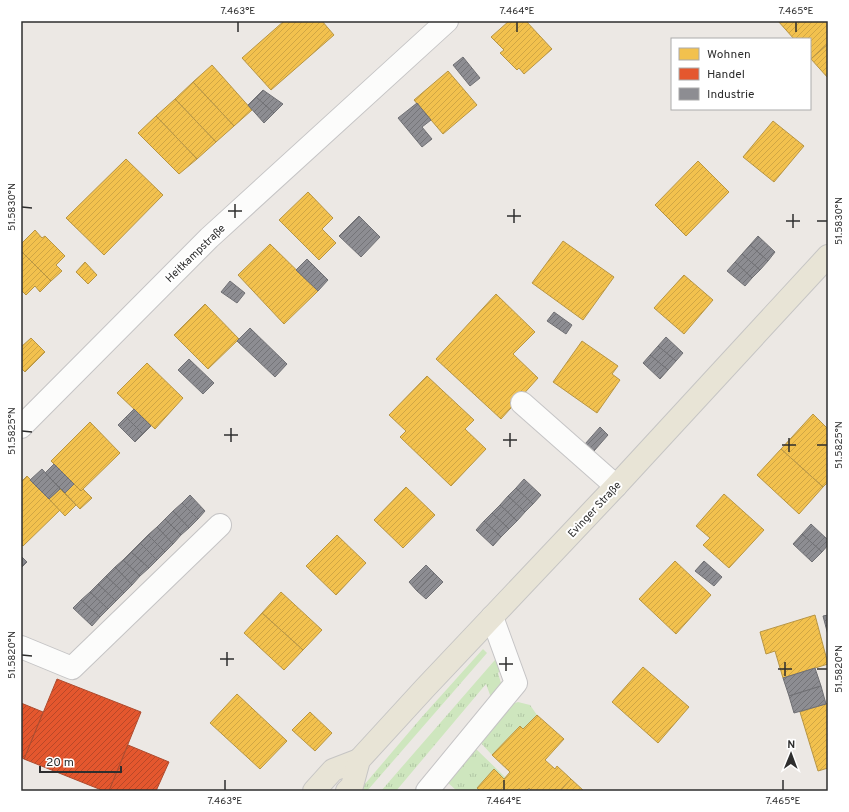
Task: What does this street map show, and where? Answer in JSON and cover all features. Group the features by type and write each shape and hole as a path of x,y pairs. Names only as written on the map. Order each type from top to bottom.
{"main road":[{"name":"Evinger Straße","path":"314,791 333,770 359,760 616,486 828,256"},
{"name":"Evinger Straße","path":"348,791 352,786 359,760"}],"street":[{"name":"Heitkampstraße","path":"22,424 209,238 447,21"},
{"path":"522,402 616,486"},
{"path":"21,647 72,668 220,525"},
{"path":"427,791 516,683 492,618"}],"green space":[{"path":"483,649 487,653 367,791 359,791 421,718"},
{"path":"501,653 506,664 498,673 503,690 493,703 486,684 396,791 381,791"},
{"path":"518,702 530,705 537,715 523,729 520,726 492,755 479,741 512,704"},
{"path":"475,748 505,777 504,779 494,770 477,788 480,791 457,791 446,781"}],"building: Wohnen":[{"path":"284,21 322,21 334,35 271,90 242,58"},
{"path":"509,21 526,21 552,49 524,74 519,68 517,70 500,53 504,50 491,37"},
{"path":"778,21 828,21 828,44 811,59 811,38 793,38"},
{"path":"828,44 828,78 811,59"},
{"path":"212,65 252,110 234,126 193,82"},
{"path":"448,71 477,105 443,134 414,100"},
{"path":"193,82 234,126 216,142 175,99"},
{"path":"175,99 216,142 197,159 156,116"},
{"path":"156,116 197,159 179,174 138,133"},
{"path":"773,121 804,146 774,182 743,157"},
{"path":"126,159 163,195 104,255 66,218"},
{"path":"698,161 729,192 686,236 655,205"},
{"path":"308,192 333,218 322,229 336,243 319,260 279,220"},
{"path":"35,230 42,238 45,236 65,256 56,265 62,271 51,281 21,251 21,244"},
{"path":"563,241 614,277 583,320 532,283"},
{"path":"270,244 318,291 284,324 238,275"},
{"path":"21,251 51,281 40,292 35,286 26,295 21,290"},
{"path":"85,262 97,275 88,284 76,272"},
{"path":"684,275 713,300 684,334 654,308"},
{"path":"496,294 535,332 513,354 538,378 501,419 436,359"},
{"path":"205,304 239,339 208,369 174,335"},
{"path":"31,338 45,352 25,372 21,368 21,347"},
{"path":"582,341 618,366 612,374 620,380 597,413 553,382"},
{"path":"147,363 183,398 155,429 117,393"},
{"path":"427,376 474,420 465,429 486,449 451,486 400,437 406,431 389,415"},
{"path":"813,414 828,429 828,482 823,487 781,449"},
{"path":"90,422 120,453 81,491 51,461"},
{"path":"781,449 823,487 799,514 757,475"},
{"path":"27,476 60,510 23,546 21,544 21,482"},
{"path":"74,484 81,491 83,489 92,498 80,509 65,493"},
{"path":"406,487 435,515 403,548 374,520"},
{"path":"60,489 76,505 65,516 49,499"},
{"path":"724,494 764,530 729,568 703,545 710,538 696,526"},
{"path":"337,535 366,563 336,595 306,566"},
{"path":"675,561 711,595 676,634 639,599"},
{"path":"281,592 322,630 303,650 262,613"},
{"path":"262,613 303,650 284,670 244,633"},
{"path":"815,615 828,664 783,678 775,651 766,654 760,632"},
{"path":"643,667 689,707 658,743 612,702"},
{"path":"237,694 287,741 260,769 210,723"},
{"path":"828,703 828,768 818,771 800,712"},
{"path":"310,712 332,733 315,751 292,730"},
{"path":"537,715 564,739 545,760 555,769 557,766 571,779 560,791 532,791 529,788 526,791 480,791 477,788 494,769 504,779 510,772 492,755 520,726 523,729"},
{"path":"571,779 584,791 560,791"}],"building: Handel":[{"path":"57,679 141,712 109,791 104,791 24,759"},
{"path":"21,703 43,712 24,759 21,757"},
{"path":"128,745 169,762 156,791 109,791"}],"building: Industrie":[{"path":"463,57 480,78 470,86 453,65"},
{"path":"263,90 283,104 274,113 256,97"},
{"path":"256,97 274,113 264,123 248,105"},
{"path":"417,103 431,120 422,127 432,139 422,147 398,118"},
{"path":"359,216 380,237 361,257 339,236"},
{"path":"758,236 775,252 768,261 750,245"},
{"path":"750,245 768,261 760,270 742,254"},
{"path":"742,254 760,270 752,278 735,262"},
{"path":"307,259 328,280 318,291 296,270"},
{"path":"735,262 752,278 745,286 727,271"},
{"path":"230,281 245,293 237,303 221,292"},
{"path":"554,312 572,325 566,334 547,321"},
{"path":"250,328 287,364 275,377 237,341"},
{"path":"666,337 683,353 676,361 658,346"},
{"path":"658,346 676,361 668,370 650,355"},
{"path":"650,355 668,370 660,379 643,363"},
{"path":"189,359 214,383 203,394 178,370"},
{"path":"134,409 151,426 143,434 126,417"},
{"path":"126,417 143,434 135,442 118,425"},
{"path":"600,427 608,435 594,451 585,444"},
{"path":"54,464 74,484 65,493 45,473"},
{"path":"42,469 60,489 49,499 30,480"},
{"path":"524,479 541,495 533,504 516,488"},
{"path":"516,488 533,504 525,512 508,496"},
{"path":"190,495 205,511 198,519 182,503"},
{"path":"508,496 525,512 517,521 500,505"},
{"path":"182,503 198,519 189,528 173,511"},
{"path":"500,505 517,521 509,529 492,513"},
{"path":"173,511 189,528 181,535 165,519"},
{"path":"492,513 509,529 501,537 484,521"},
{"path":"165,519 181,535 173,544 157,527"},
{"path":"484,521 501,537 493,546 476,530"},
{"path":"811,524 828,540 828,545 822,552 802,534"},
{"path":"157,527 173,544 165,552 148,535"},
{"path":"802,534 822,552 812,562 793,544"},
{"path":"148,535 165,552 157,560 140,543"},
{"path":"140,543 157,560 149,568 131,552"},
{"path":"131,552 149,568 140,576 123,560"},
{"path":"21,556 27,562 21,568"},
{"path":"123,560 140,576 132,585 115,567"},
{"path":"704,561 722,577 714,586 695,571"},
{"path":"426,565 434,573 417,591 409,582"},
{"path":"115,567 132,585 124,593 106,576"},
{"path":"434,573 443,582 426,599 417,591"},
{"path":"106,576 124,593 116,601 98,584"},
{"path":"98,584 116,601 108,609 90,592"},
{"path":"90,592 108,609 100,617 81,600"},
{"path":"81,600 100,617 92,626 73,608"},
{"path":"828,615 828,635 823,616"},
{"path":"815,668 821,686 789,696 783,678"},
{"path":"821,686 826,704 794,713 789,696"}]}
